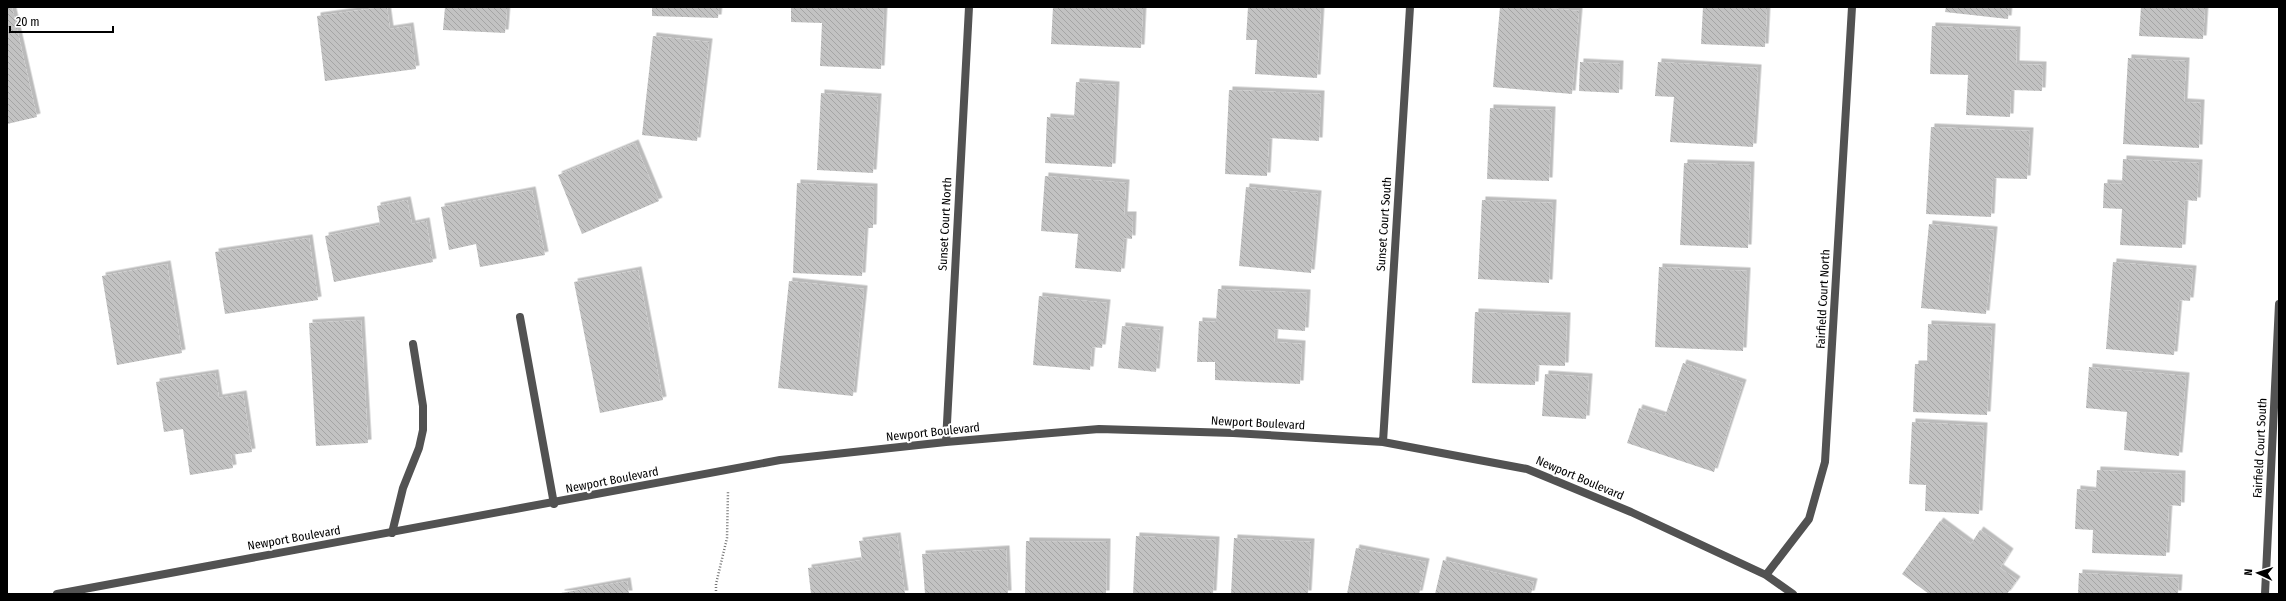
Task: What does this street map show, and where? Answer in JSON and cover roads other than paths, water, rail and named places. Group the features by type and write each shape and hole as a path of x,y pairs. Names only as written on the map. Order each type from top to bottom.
{"street":[{"name":"Sunset Court North","path":"946,442 969,7"},
{"name":"Sunset Court South","path":"1383,442 1410,7"},
{"name":"Fairfield Court North","path":"1766,575 1809,519 1825,462 1852,7"},
{"name":"Fairfield Court South","path":"2265,594 2279,304"},
{"path":"520,317 554,504"},
{"path":"392,532 403,488 419,448 424,430 423,406 413,344"},
{"name":"Newport Boulevard","path":"57,594 392,532 554,504 780,460 946,442 1100,429 1233,433 1383,442 1527,469 1631,512 1766,575 1793,594"}]}
